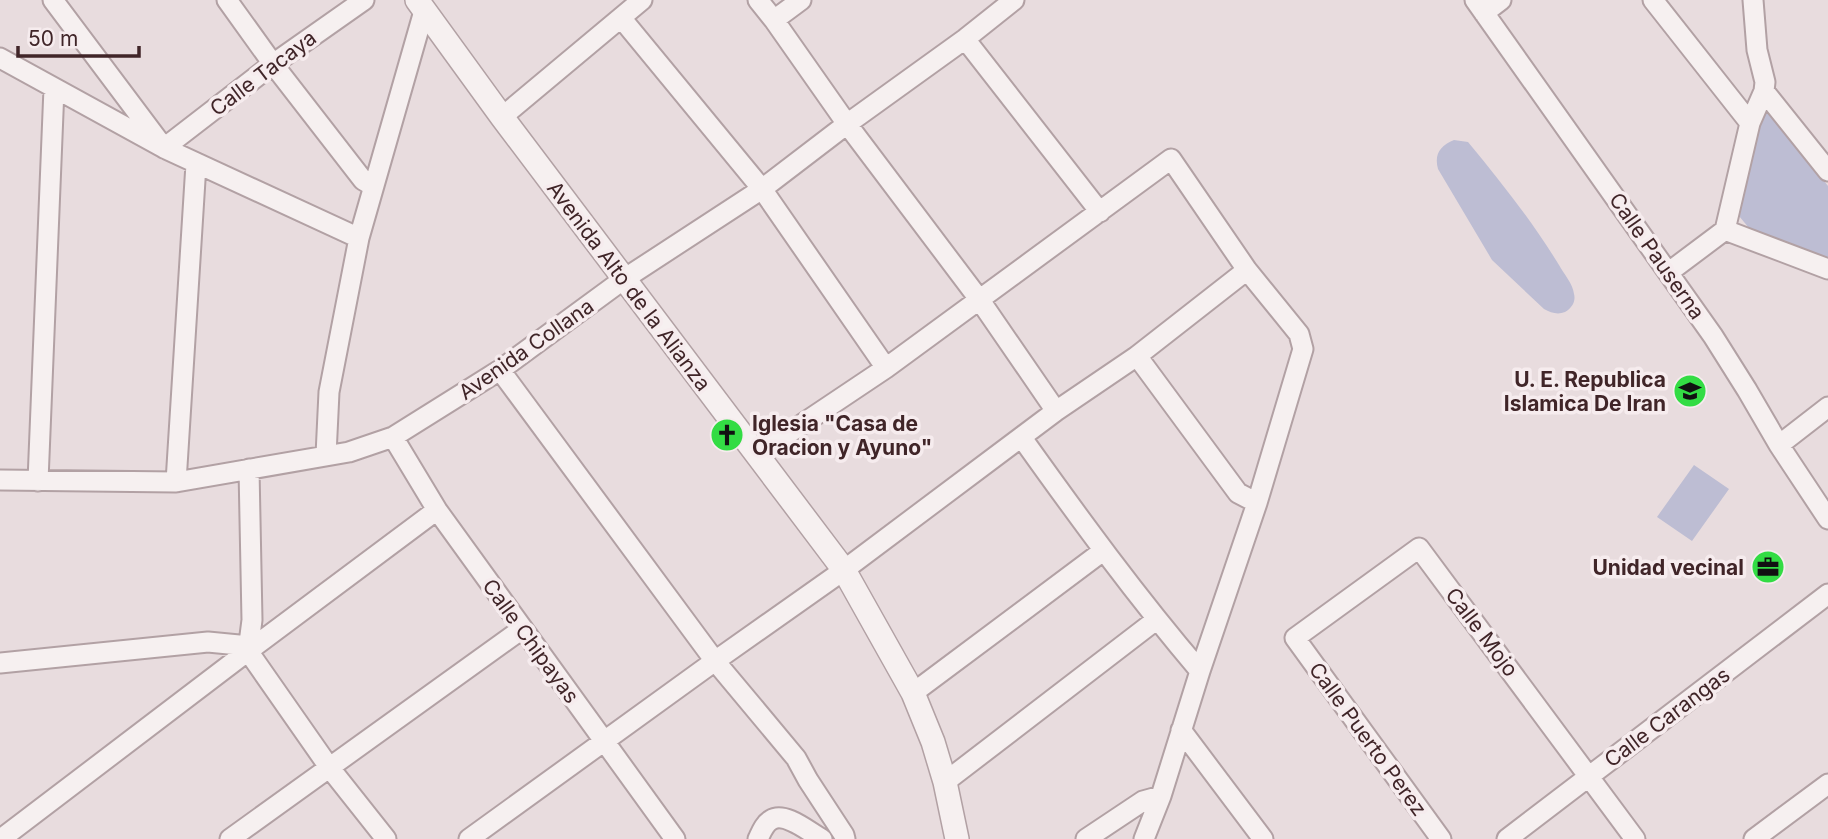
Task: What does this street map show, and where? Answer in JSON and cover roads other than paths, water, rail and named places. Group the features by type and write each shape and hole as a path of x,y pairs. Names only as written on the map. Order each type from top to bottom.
{"street":[{"path":"53,0 164,148"},
{"path":"227,0 363,180 373,186"},
{"name":"Calle Tacaya","path":"164,148 273,64 364,0"},
{"path":"502,117 642,0"},
{"path":"758,0 847,124 979,299 1056,411"},
{"path":"774,20 801,0"},
{"name":"Avenida Collana","path":"0,480 176,482 349,452 393,438 500,370 624,279 762,189 1014,0"},
{"path":"1479,6 1501,0"},
{"path":"1653,0 1750,123"},
{"path":"1669,272 1725,230 1750,123 1764,91 1753,0"},
{"path":"326,455 329,391 359,238 421,5"},
{"name":"Avenida Alto de la Alianza","path":"421,5 502,117 844,570 914,693 933,741 957,839"},
{"name":"Calle Pauserna","path":"1479,6 1713,336 1779,445 1828,519"},
{"path":"622,19 762,189 886,368"},
{"path":"965,39 1100,212"},
{"path":"0,58 164,148 359,238"},
{"path":"38,481 54,88"},
{"path":"1764,91 1828,172"},
{"path":"756,454 886,368 1171,159 1247,270 1299,334 1303,349 1161,796 1144,839"},
{"path":"176,482 196,164"},
{"path":"1725,230 1828,269"},
{"path":"469,839 844,570 1056,411 1137,356 1247,270"},
{"path":"1137,356 1238,493 1256,503"},
{"path":"500,370 715,661 796,758 845,839"},
{"path":"1779,445 1828,407"},
{"name":"Calle Chipayas","path":"393,438 437,510 675,839"},
{"path":"1022,438 1103,551 1156,620 1200,671"},
{"path":"248,651 252,620 249,469"},
{"path":"1,839 437,510"},
{"name":"Calle Mojo","path":"1295,638 1419,548 1634,839"},
{"path":"914,693 1103,551"},
{"name":"Calle Carangas","path":"1507,839 1828,594"},
{"path":"945,782 1156,620"},
{"path":"229,839 522,629"},
{"name":"Calle Puerto Perez","path":"1295,638 1441,839"},
{"path":"0,663 208,642 239,645 248,651 329,767 386,839"},
{"path":"1181,730 1263,839"},
{"path":"1754,839 1828,784"},
{"path":"1086,839 1143,801 1161,796"},
{"path":"758,839 770,821 779,817 788,819 822,839"}],"place":[{"name":"U. E. Republica Islamica De Iran","path":"1690,391"},
{"name":"Iglesia \"Casa de Oracion y Ayuno\"","path":"727,435"},
{"name":"Unidad vecinal","path":"1768,567"}]}
